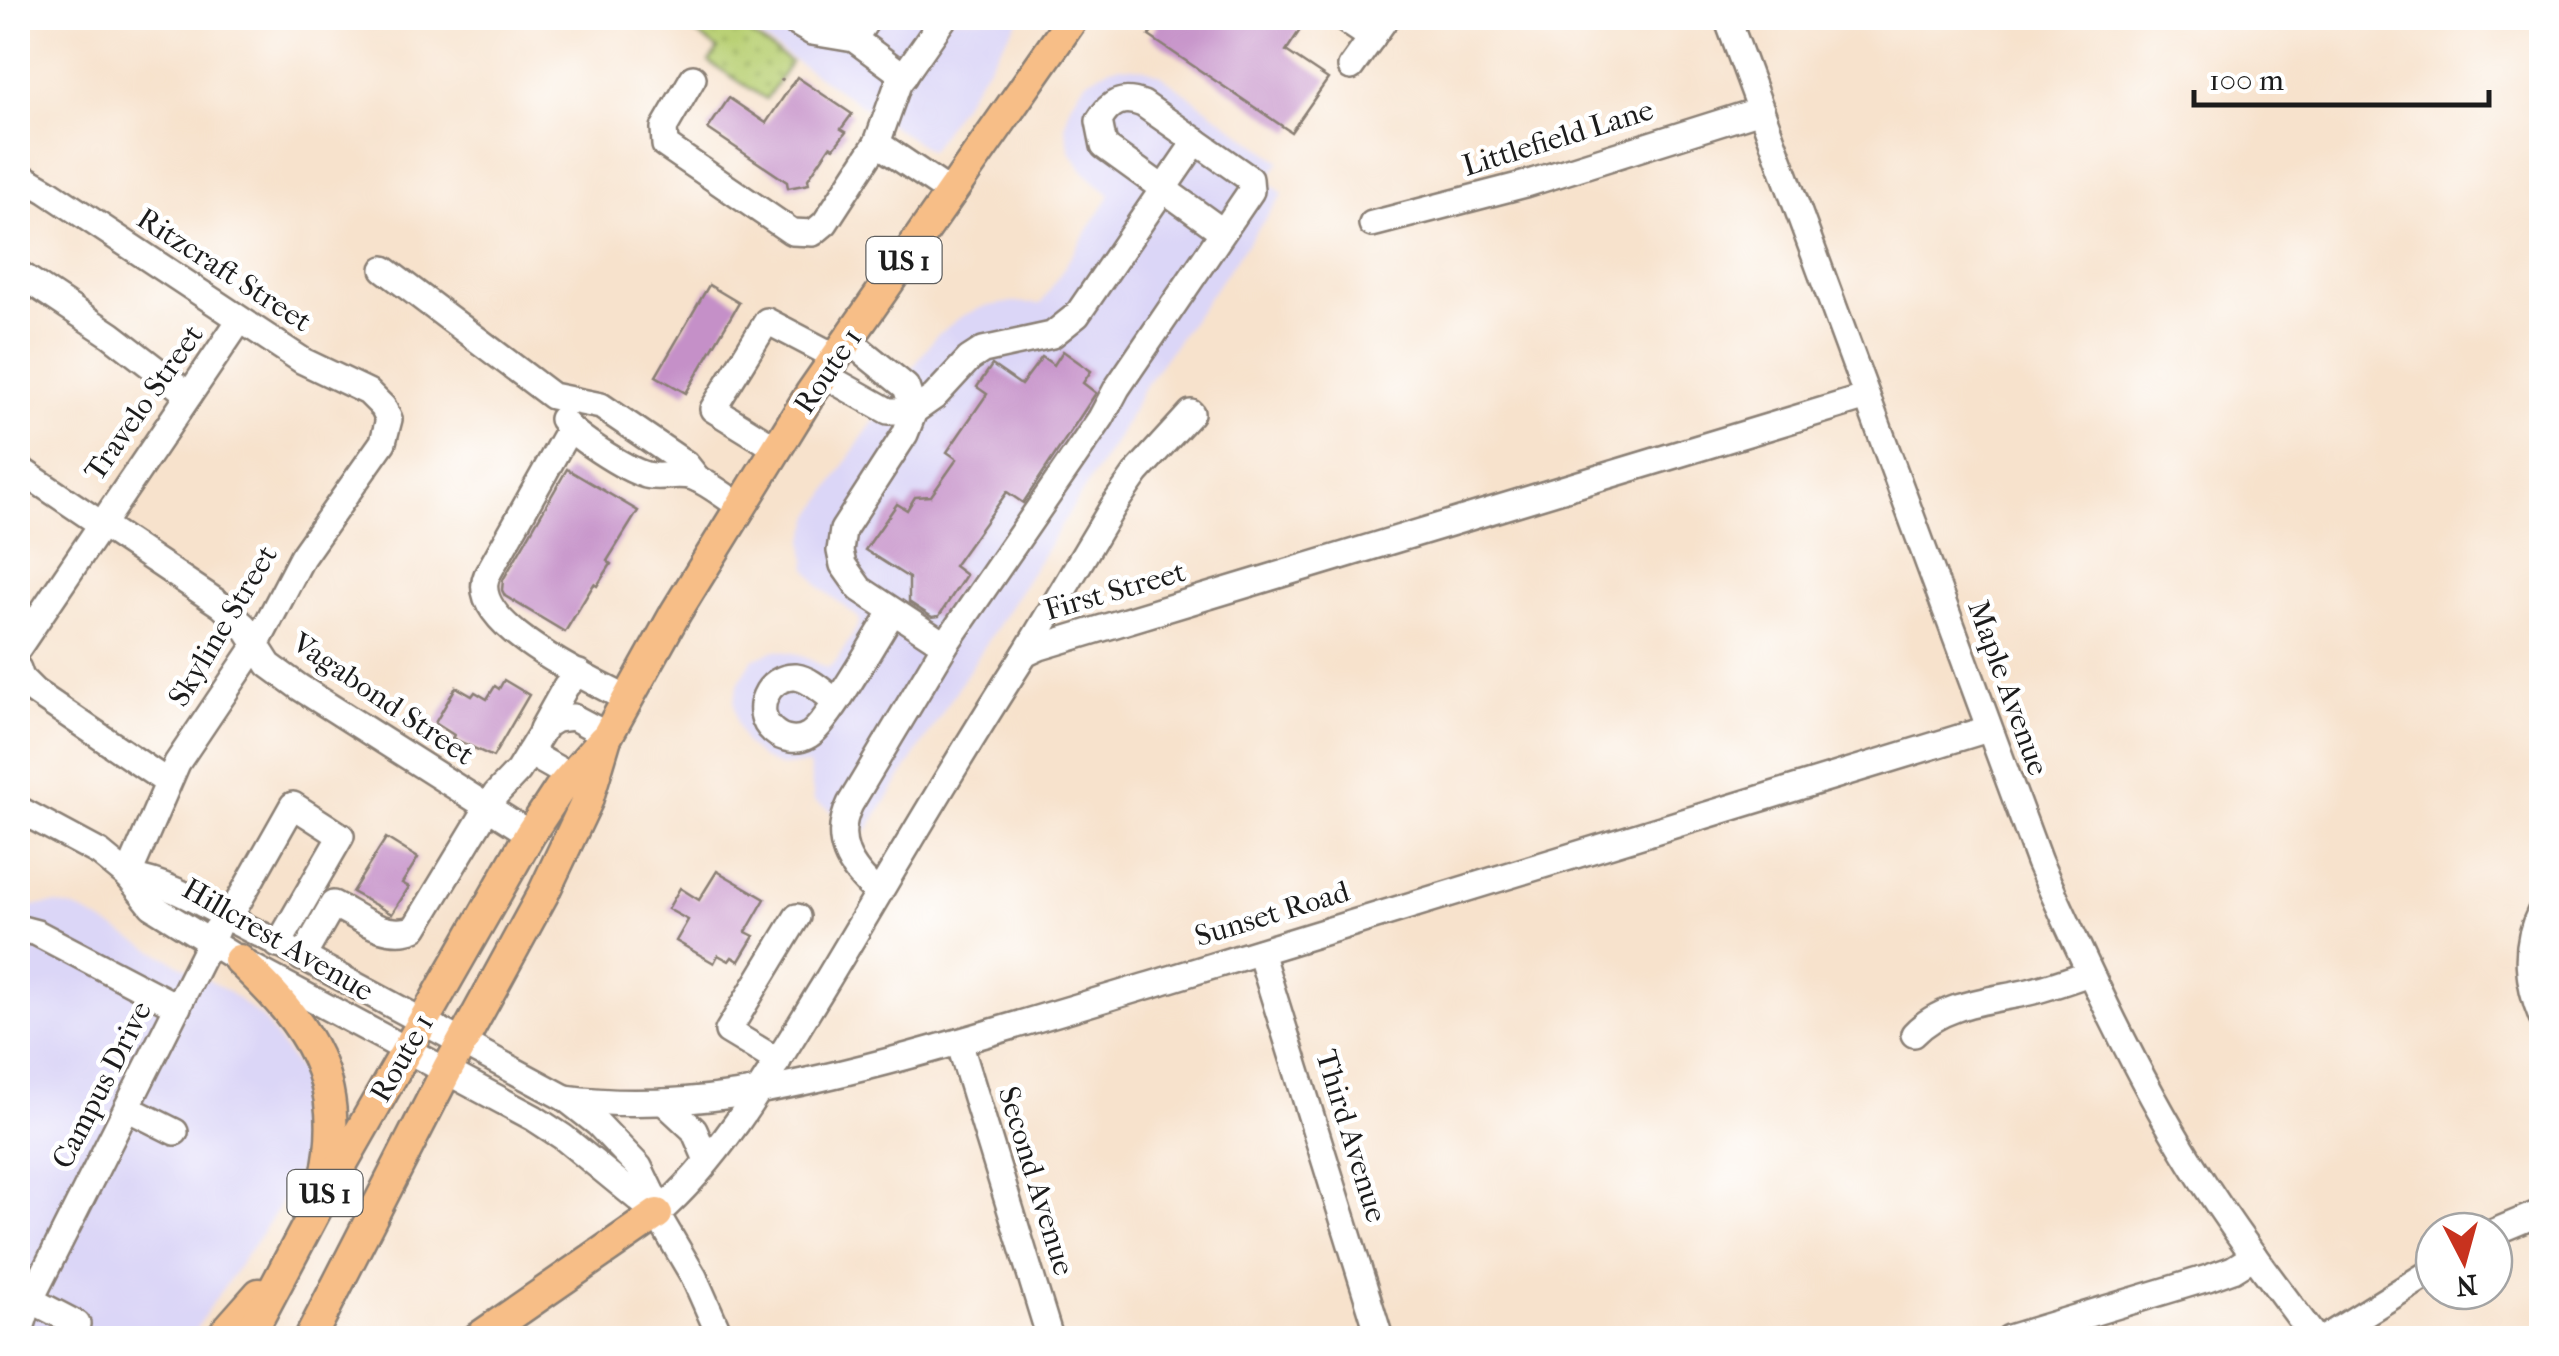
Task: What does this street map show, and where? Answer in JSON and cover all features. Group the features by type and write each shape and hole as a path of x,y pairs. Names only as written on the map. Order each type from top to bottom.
{"main road":[{"name":"Route 1","path":"248,1338 320,1202 530,834 570,776 606,736 740,506 836,357 1073,18"},
{"name":"Route 1","path":"310,1338 576,829 606,736"},
{"path":"239,960 296,1018 323,1070 331,1136 320,1202"},
{"path":"478,1338 657,1214"},
{"path":"220,1338 290,1258"}],"street":[{"path":"788,18 812,32 861,28 904,76"},
{"path":"693,78 664,128 665,145 792,232 812,233 825,223 877,143 904,76 944,18"},
{"path":"1342,18 1379,28 1351,67"},
{"name":"Maple Avenue","path":"1727,18 2039,862 2147,1087 2192,1164 2315,1338"},
{"path":"878,893 856,871 846,854 840,834 844,818 945,645 1101,418 1117,388 1223,232 1252,184 1134,100 1120,100 1105,112 1099,129 1104,146 1223,232"},
{"name":"Littlefield Lane","path":"1372,224 1526,184 1761,110"},
{"path":"945,645 892,613 850,578 843,565 843,530 905,434 914,411 934,397 951,376 982,350 1038,340 1066,326 1196,141"},
{"path":"877,143 951,193"},
{"name":"Ritzcraft Street","path":"18,179 47,191 303,362 368,392 383,406 389,420"},
{"path":"384,269 552,396 601,406 740,506"},
{"path":"18,273 111,334 188,395"},
{"name":"Travelo Street","path":"18,648 240,320"},
{"path":"776,448 713,409 767,321 906,388 914,411"},
{"path":"836,357 888,411 914,411"},
{"path":"552,396 570,429 634,470 658,477 698,479"},
{"name":"First Street","path":"657,1214 680,1194 757,1092 1025,654 1040,646 1866,397"},
{"path":"1025,654 1136,472 1190,413"},
{"name":"Skyline Street","path":"128,876 167,782 255,647 302,557 383,442 389,420"},
{"path":"570,429 484,583 485,598 498,619 541,651 627,699"},
{"name":"Vagabond Street","path":"18,468 221,605 244,626 269,665 299,687 530,834"},
{"path":"835,702 892,613"},
{"path":"18,670 27,686 167,782"},
{"path":"302,958 333,904 386,932 401,934 415,928 488,808 534,743 566,686 579,674"},
{"path":"534,743 556,719 565,716 606,736"},
{"name":"Sunset Road","path":"565,1098 664,1102 757,1092 828,1078 1260,952 1988,728"},
{"path":"534,743 570,776"},
{"name":"Campus Drive","path":"18,1338 30,1300 211,942 293,806 342,836 278,945"},
{"name":"Hillcrest Avenue","path":"18,809 100,854 128,876 152,906 239,960 447,1070 563,1137 657,1214"},
{"name":"Hillcrest Avenue","path":"128,876 176,888 225,918 565,1098"},
{"path":"2540,913 2530,943 2529,966 2530,983 2542,1017"},
{"path":"778,1060 728,1031 798,917"},
{"path":"18,928 38,933 178,1007"},
{"name":"Third Avenue","path":"1260,952 1380,1338"},
{"path":"1914,1034 1943,1012 2048,988 2089,973"},
{"name":"Second Avenue","path":"960,1042 1050,1338"},
{"path":"565,1098 626,1150 646,1182 657,1214 694,1278 722,1338"},
{"path":"664,1102 694,1130 707,1160"},
{"path":"127,1108 175,1132"},
{"path":"2514,1224 2542,1212"},
{"path":"2009,1338 2208,1278 2254,1256"},
{"path":"2325,1338 2414,1282"},
{"path":"30,1300 77,1324"}],"path":[{"path":"780,79 790,86"}],"shaded area":[{"path":"731,18 1020,18 930,151"},
{"path":"1119,66 1159,74 1280,161 1267,180 1283,194 1144,387 1120,433 867,831 814,801 809,765 779,766 761,758 745,743 734,701 739,682 753,659 775,650 798,654 827,668 836,662 859,618 820,587 807,569 804,541 812,516 861,439 936,336 962,316 983,307 1013,302 1041,304 1110,195 1084,172 1070,151 1065,126 1070,104 1086,81"},
{"path":"56,904 78,909 226,990 262,1018 307,1083 311,1123 301,1164 272,1218 192,1338 18,1338 18,907"}],"green space":[{"path":"689,18 726,18 791,62 766,99 709,62 718,49 682,24"}],"building":[{"path":"1162,18 1295,18 1291,24 1300,30 1286,51 1328,79 1291,132 1149,36"},
{"path":"797,77 852,114 841,129 846,132 834,148 830,146 808,179 809,184 788,188 787,182 708,129 729,98 766,123"},
{"path":"709,285 739,303 686,393 656,376"},
{"path":"1063,351 1091,371 1083,383 1096,393 1023,503 1007,492 954,566 966,575 939,616 932,617 909,602 909,578 865,550 897,504 907,510 915,497 931,496 957,459 947,452 987,394 977,387 992,365 1021,385 1042,357 1054,365"},
{"path":"567,469 638,511 607,561 611,564 565,632 505,596 502,590 503,580"},
{"path":"504,680 529,695 493,757 452,738 454,735 435,723 456,687 487,699"},
{"path":"386,838 418,858 402,883 409,887 392,914 352,892"},
{"path":"717,871 765,899 746,932 754,936 739,961 718,955 714,963 676,941 688,920 668,909 680,888 699,900"}]}
